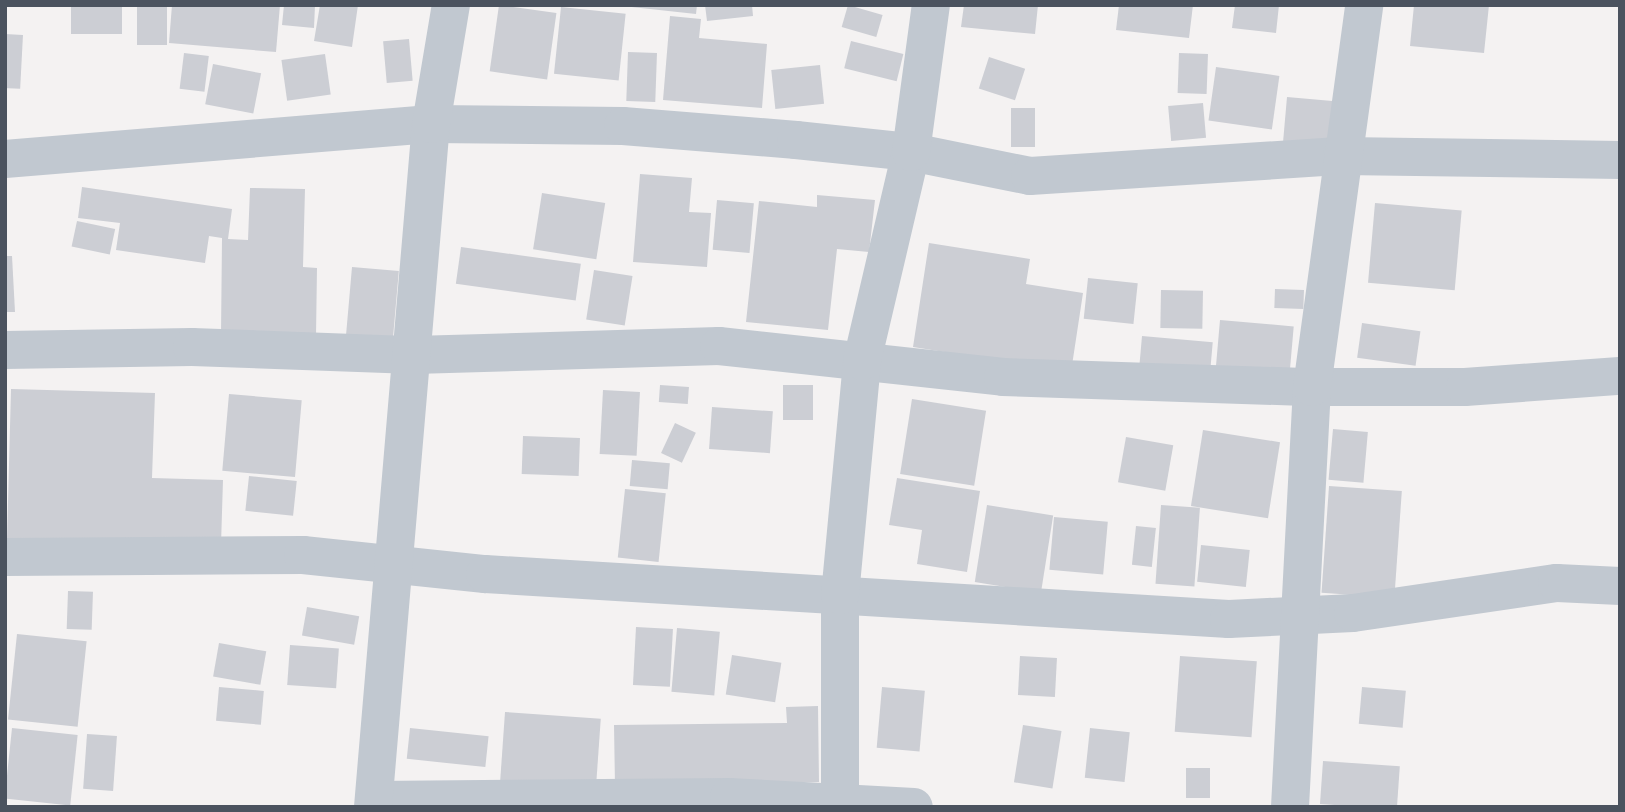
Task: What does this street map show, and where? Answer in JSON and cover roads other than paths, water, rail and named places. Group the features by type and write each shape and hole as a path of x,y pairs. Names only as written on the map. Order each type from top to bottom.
{"street":[{"path":"451,5 431,124 414,355 392,564 374,804 729,797 915,807"},
{"path":"840,804 840,595 862,361 911,152 931,5"},
{"path":"1290,807 1312,387 1364,5"},
{"path":"5,159 431,124 623,126 911,152 1030,176 1342,156 1620,160"},
{"path":"5,350 192,347 414,355 719,346 1003,377 1312,387 1465,387 1620,376"},
{"path":"5,557 303,555 392,564 840,595 1230,619 1298,615 1557,583 1620,586"}]}
